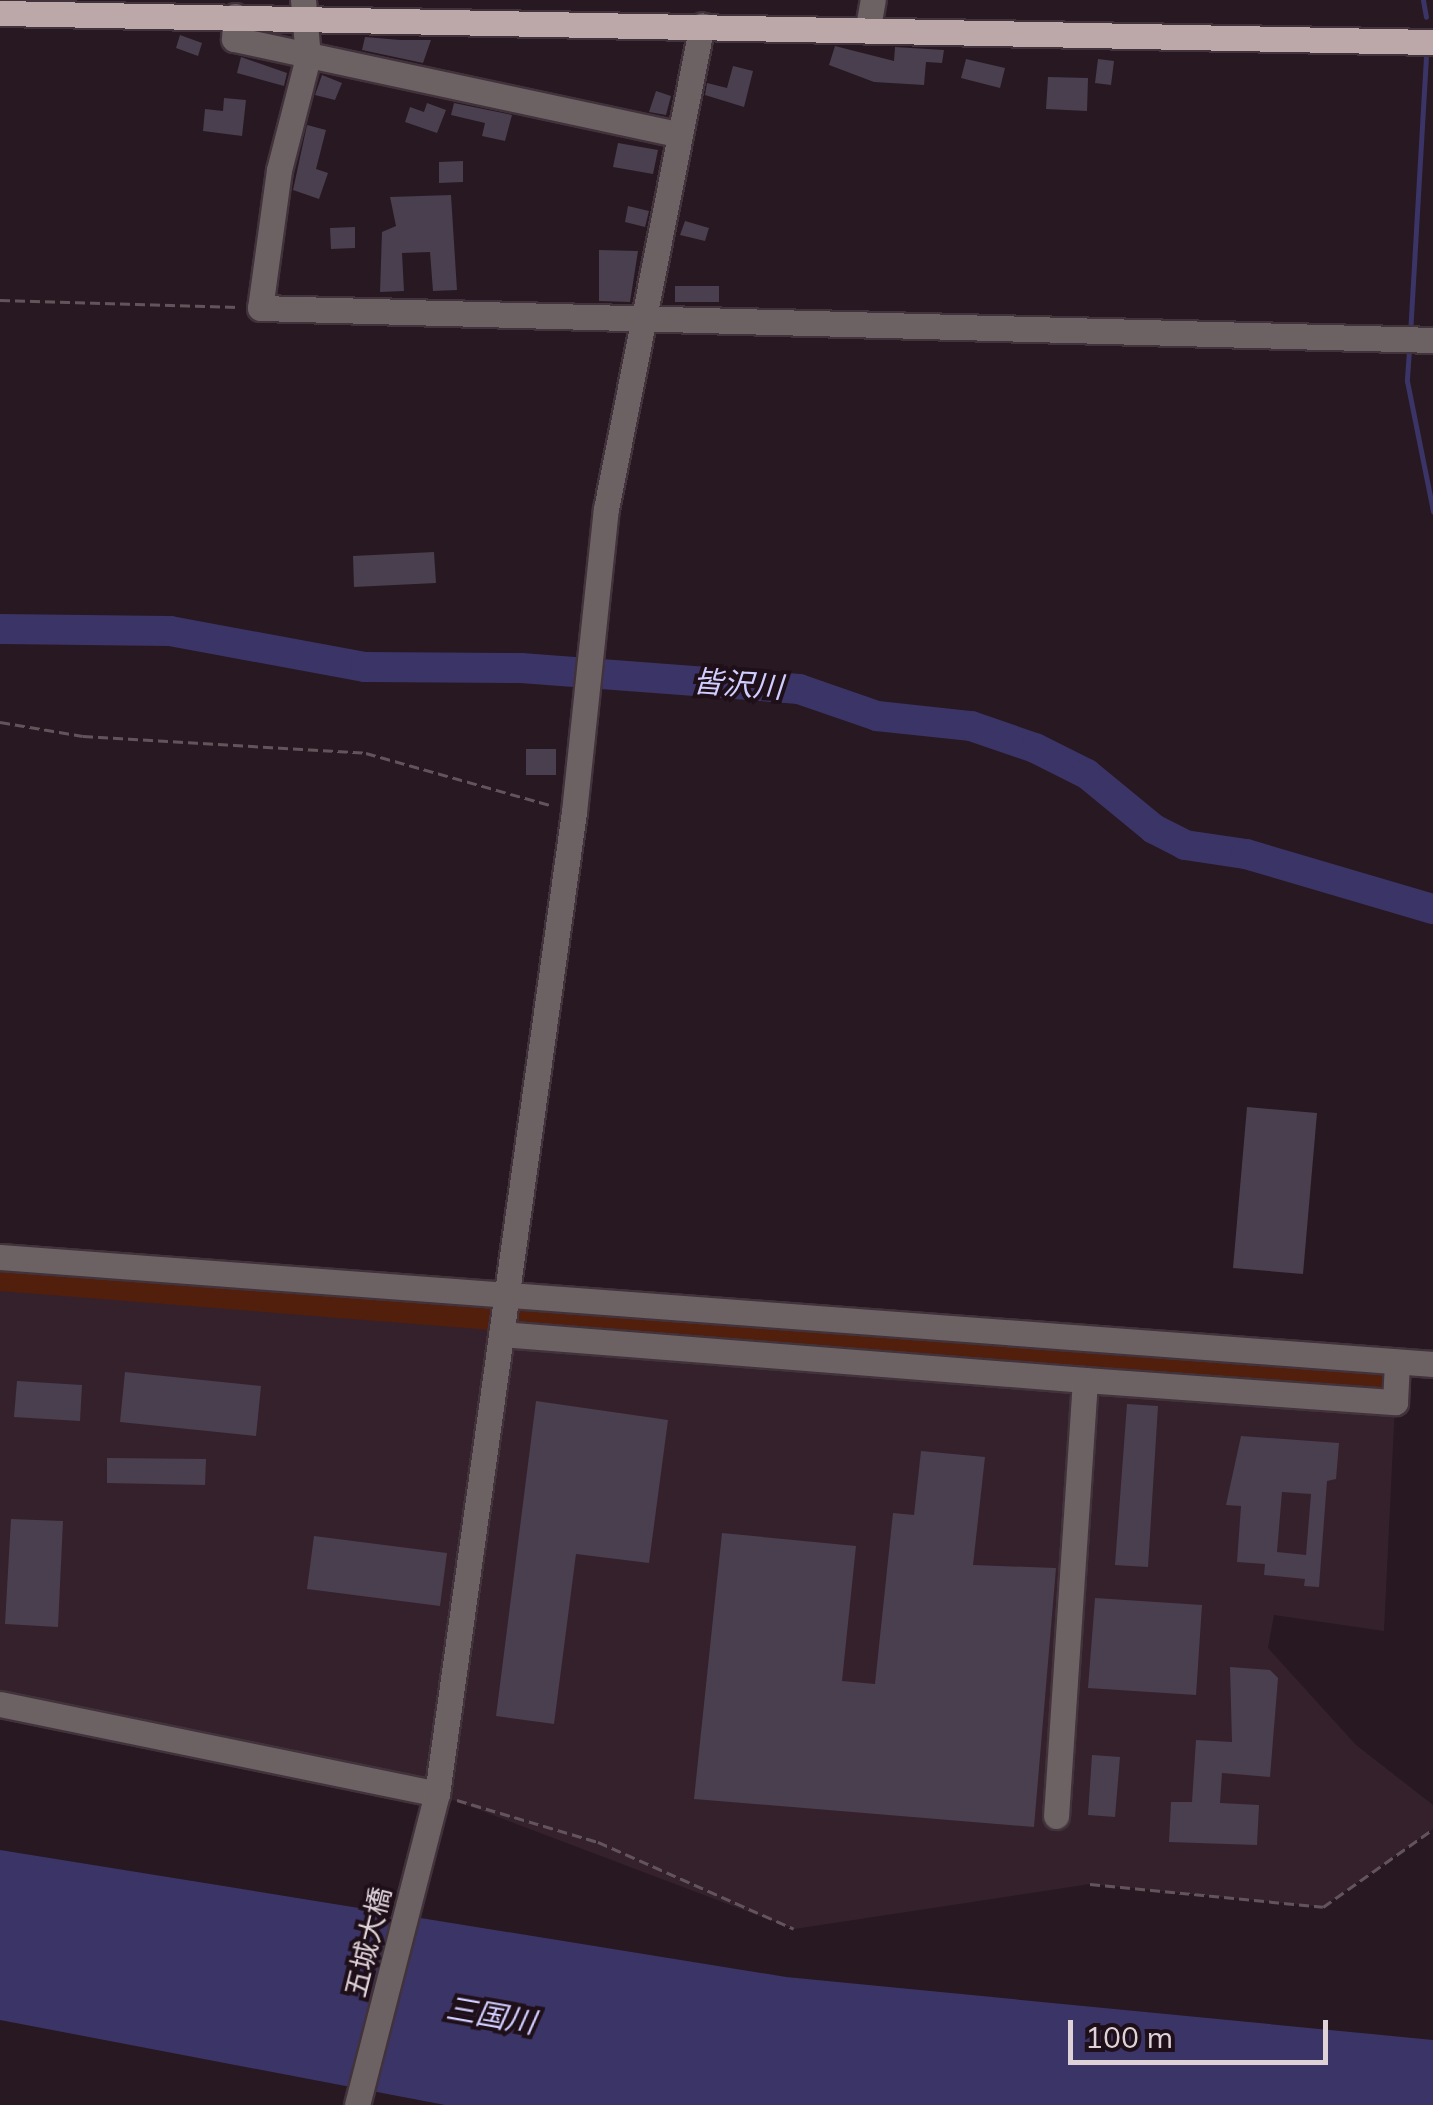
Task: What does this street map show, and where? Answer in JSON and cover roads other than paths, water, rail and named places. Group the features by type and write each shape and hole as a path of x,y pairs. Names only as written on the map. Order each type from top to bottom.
{"main road":[{"path":"0,14 235,16 303,8 702,25 1433,42"}],"street":[{"path":"868,28 873,0"},
{"path":"303,8 308,56 280,170 260,308 1433,340"},
{"path":"235,16 234,39 680,135"},
{"name":"五城大橋","path":"357,2105 436,1794 574,812 595,590 702,25"},
{"path":"0,1258 1433,1364"},
{"path":"501,1334 1395,1402 1398,1362"},
{"path":"1056,1816 1085,1380"},
{"path":"0,1704 436,1794"}],"water":[{"name":"三国川","path":"0,1850 786,1977 1433,2040 1433,2105 445,2105 0,2020"}],"waterway":[{"path":"1423,0 1426,17"},
{"path":"1410,334 1426,57"},
{"path":"1409,350 1407,381 1433,511"},
{"name":"皆沢川","path":"0,629 170,631 365,667 521,668 799,689 877,716 971,726 1035,748 1087,774 1154,829 1185,845 1246,854 1433,909"}]}
